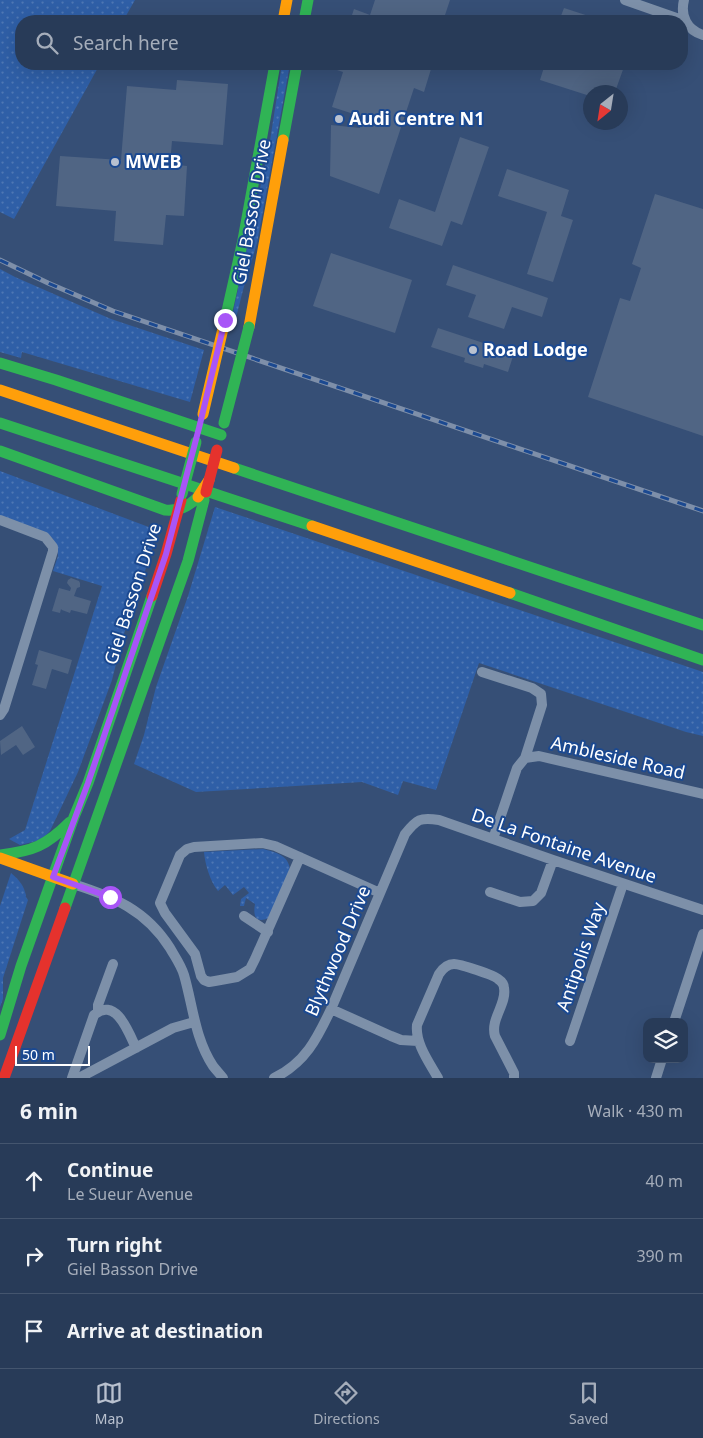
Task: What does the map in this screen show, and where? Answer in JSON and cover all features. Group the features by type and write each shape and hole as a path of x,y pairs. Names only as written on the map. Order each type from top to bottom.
{"main road":[{"path":"284,15 287,0"},
{"path":"305,15 308,0"},
{"name":"Giel Basson Drive","path":"0,1035 20,966 74,816 88,783 166,554 203,414 243,240 274,70"},
{"name":"Giel Basson Drive","path":"201,498 209,480 249,327 296,70"},
{"path":"0,363 220,435"},
{"path":"0,390 703,625"},
{"path":"0,423 409,558 703,660"},
{"path":"0,451 163,509 178,510 201,498"},
{"path":"4,1078 185,570 201,498"},
{"path":"0,856 26,852 43,846 57,835 74,816"},
{"path":"0,856 73,884"}],"street":[{"path":"625,0 668,15"},
{"path":"684,0 682,9 684,15"},
{"path":"688,25 691,29 703,35"},
{"path":"0,520 45,537 53,547 52,558 4,710 0,714"},
{"name":"Ambleside Road","path":"482,672 532,688 542,694 542,705 525,758 517,768 493,839"},
{"name":"Ambleside Road","path":"525,758 539,756 703,794"},
{"name":"De La Fontaine Avenue","path":"414,823 426,818 439,820 703,910"},
{"name":"Blythwood Drive","path":"274,1078 302,1058 318,1037 332,1009 405,834 414,823"},
{"path":"300,857 250,969 237,977 208,982 204,980 195,954 160,903 180,855 187,849 262,843 274,846 300,857 380,892"},
{"path":"490,892 520,902 532,901 540,893 553,860"},
{"path":"73,884 106,895 132,908 164,938 181,966 194,1022 205,1051 213,1066 223,1078"},
{"name":"Antipolis Way","path":"570,1041 623,884"},
{"path":"244,916 268,932"},
{"path":"675,1018 703,934"},
{"path":"98,1012 98,1005 113,964"},
{"path":"438,1078 418,1041 416,1025 442,969 448,965 456,964 494,976 503,984 505,990 493,1031 514,1073 514,1078"},
{"path":"332,1009 401,1040 418,1041"},
{"path":"72,1078 94,1014 98,1012 108,1010 118,1015 136,1048"},
{"path":"79,1078 173,1028 194,1022"},
{"path":"656,1078 661,1063"},
{"path":"213,1066 216,1078"}],"shaded area":[{"path":"0,0 135,0 126,15 15,15 15,70 97,70 14,219 0,212"},
{"path":"281,70 289,70 257,243 235,322 231,321 269,147"},
{"path":"0,269 111,319 204,350 190,402 22,352 21,358 0,352"},
{"path":"0,471 154,529 152,550 122,640 112,680 78,772 50,831 41,840 20,845 9,839 25,830 102,586 53,571 58,556 57,547 53,539 45,532 0,517"},
{"path":"215,507 703,672 703,736 479,663 436,790 403,781 398,795 362,782 196,792 134,764 144,735 156,687 188,596"},
{"path":"263,849 277,853 284,858 290,870 269,918 261,920 255,915 255,904 246,898 244,906 240,906 241,899 249,893 244,887 233,895 225,885 218,891 208,872 204,852"},
{"path":"11,873 18,879 28,900 3,978 3,999 0,1007 0,906"}],"building":[{"path":"375,0 450,0 445,15 370,15"},
{"path":"564,8 586,15 561,15"},
{"path":"354,9 370,15 352,15"},
{"path":"337,70 431,70 424,92 414,88 379,194 330,176 331,125 360,128 363,117 332,107 343,72"},
{"path":"543,70 623,70 618,85 583,85 583,94 540,80"},
{"name":"MWEB","path":"177,80 228,84 223,145 172,141 170,164 187,166 184,216 166,215 163,245 114,241 116,211 56,206 60,156 121,160 127,86 176,90"},
{"path":"460,137 489,147 462,225 451,221 442,246 389,228 399,199 435,212"},
{"path":"507,169 569,190 561,216 573,220 553,282 527,274 547,212 498,196"},
{"path":"655,194 703,209 703,436 588,397 620,298 630,301 641,268 632,264"},
{"path":"331,253 412,280 395,333 313,306"},
{"path":"453,265 548,298 542,317 512,307 504,329 468,317 476,295 446,285"},
{"name":"Road Lodge","path":"438,328 514,353 508,372 484,364 483,368 464,362 465,358 431,347"},
{"path":"71,578 80,583 80,587 77,588 74,596 91,601 87,614 71,610 70,613 61,609 60,613 52,611 59,588 70,591 71,588 67,583"},
{"path":"39,650 72,660 68,674 52,669 46,689 32,685 38,665 35,664"},
{"path":"22,726 35,747 23,755 16,745 1,755 0,741"}],"railway":[{"path":"0,260 113,311 703,511"}],"traffic: fast":[{"path":"305,15 308,0"},
{"path":"225,320 243,240 274,70"},
{"path":"283,140 296,70"},
{"path":"224,423 249,327"},
{"path":"0,363 221,435"},
{"path":"0,423 312,526"},
{"path":"182,494 196,442"},
{"path":"0,451 165,510 183,508 198,497"},
{"path":"234,468 703,625"},
{"path":"65,908 188,561 204,500"},
{"path":"510,593 703,660"},
{"path":"0,1035 21,966 88,783 152,596"},
{"path":"0,855 21,852 38,846 54,837 70,822"}],"traffic: slow":[{"path":"284,15 287,0"},
{"path":"249,327 283,140"},
{"path":"203,414 225,320"},
{"path":"0,390 234,468"},
{"path":"198,497 209,480"},
{"path":"312,526 510,593"},
{"path":"0,858 73,884"}],"traffic: jam":[{"path":"206,492 217,450"},
{"path":"152,596 181,500"},
{"path":"4,1078 65,908"}],"place":[{"name":"Audi Centre N1","path":"339,119"},
{"name":"MWEB","path":"115,162"},
{"name":"Road Lodge","path":"473,350"}],"route":[{"path":"110,897 53,877 74,816 88,783 166,554 225,320"}]}
